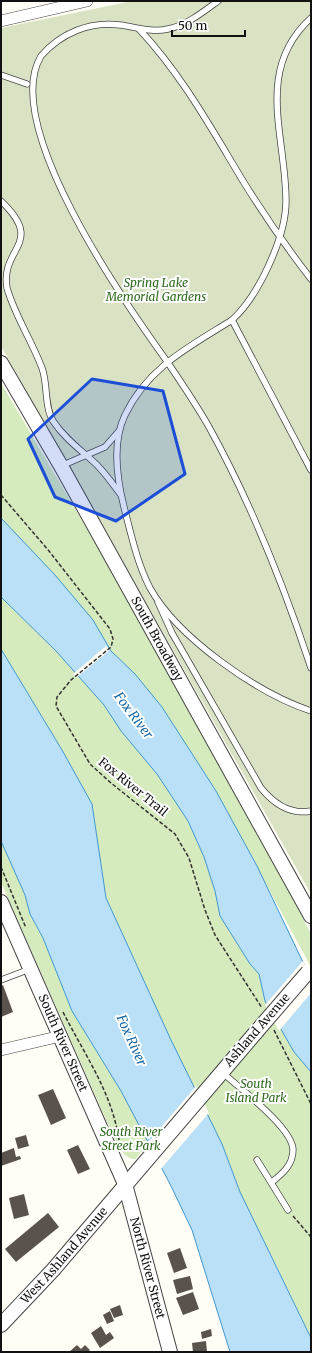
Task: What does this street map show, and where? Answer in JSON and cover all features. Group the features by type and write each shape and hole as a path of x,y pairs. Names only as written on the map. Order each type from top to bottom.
{"street":[{"path":"1,21 87,1"},
{"name":"South Broadway","path":"1,364 61,466 311,916"},
{"name":"South River Street","path":"1,902 125,1184"},
{"name":"Ashland Avenue","path":"125,1184 309,970"},
{"path":"1,1050 61,1036"},
{"name":"West Ashland Avenue","path":"1,1325 53,1270 125,1184"},
{"name":"North River Street","path":"125,1184 170,1352"}],"lane":[{"path":"27,92 27,84 39,58 58,40 69,34 97,24 109,24 158,31 180,26 218,1"},
{"path":"311,18 294,35 278,72 277,102 286,204 279,236 266,272 241,312 232,320 167,362 154,373 138,393 124,417 117,458 122,496 139,560 150,587 157,597 183,628 220,660 261,687 297,706 311,711"},
{"path":"139,29 166,61 192,96 244,182 279,236 311,279"},
{"path":"1,75 27,84"},
{"path":"1,201 15,214 20,226 18,240 6,265 4,275 9,294 42,370 52,419 64,436 95,464 122,496"},
{"path":"69,220 116,293 167,362 209,427 242,494 282,584 311,668"},
{"path":"232,320 311,470"},
{"path":"61,466 105,447 121,429"},
{"path":"157,597 172,633 261,788 268,797 285,809 295,811 311,811"},
{"path":"1,980 31,968"},
{"path":"221,1072 277,1122 288,1135 293,1150 290,1164 284,1173 272,1182"},
{"path":"257,1160 288,1210"}],"path":[{"name":"Fox River Trail","path":"1,495 49,551 110,628 114,640 111,647 75,676 57,697 56,706 61,716 90,764 111,783 175,834 189,858 205,910 215,935 262,1009"},
{"path":"1,867 28,933"},
{"path":"62,1009 74,1035 99,1078 111,1108 120,1141"},
{"path":"273,1029 311,1104"},
{"path":"288,1210 311,1237"}],"highlighted area":[{"path":"92,379 163,391 185,474 116,521 55,497 28,439"}],"green space":[{"name":"Spring Lake Memorial Gardens","path":"132,1 311,1 311,894 1,346 1,28"},
{"path":"1,383 127,597 260,835 311,934 311,967 216,791 162,707 135,674 111,651 1,518"},
{"name":"South Island Park","path":"1,597 56,651 104,705 121,731 157,774 188,821 204,857 215,891 220,916 250,964 259,974 265,1001 294,1052 311,1072 311,1337 240,1192 222,1144 171,1040 106,898 92,804 62,750 1,649"},
{"name":"South River Street Park","path":"1,841 25,895 30,914 148,1142 136,1159 130,1158 126,1155 115,1139 1,882"}],"water":[{"name":"Fox River","path":"1,518 55,575 93,620 111,651 135,674 162,707 216,791 257,866 311,979 311,1072 294,1052 265,1001 259,974 250,964 220,916 215,891 204,857 188,821 157,774 121,731 104,705 56,651 1,597"},
{"name":"Fox River","path":"1,649 62,750 92,804 106,898 171,1040 222,1144 240,1192 311,1338 311,1352 230,1352 192,1230 170,1184 121,1091 72,1011 43,938 30,914 25,895 1,841"}],"pier":[{"path":"106,646 110,650 76,678 73,674"},
{"path":"303,961 311,978 311,993 279,1031 265,1005"},
{"path":"196,1086 209,1113 160,1170 147,1144"}],"building":[{"path":"3,985 13,1012 1,1017 1,986"},
{"path":"53,1089 66,1118 51,1125 38,1095"},
{"path":"26,1135 29,1146 18,1149 15,1138"},
{"path":"78,1145 90,1169 78,1174 67,1150"},
{"path":"14,1148 16,1157 20,1156 21,1159 1,1166 1,1153"},
{"path":"24,1194 29,1215 14,1219 9,1198"},
{"path":"48,1213 59,1227 16,1262 5,1249"},
{"path":"180,1248 187,1268 174,1273 167,1253"},
{"path":"190,1276 193,1289 177,1294 173,1280"},
{"path":"193,1292 199,1309 183,1315 176,1298"},
{"path":"120,1305 123,1315 114,1318 110,1309"},
{"path":"110,1311 114,1321 107,1324 103,1315"},
{"path":"101,1326 106,1335 110,1332 114,1338 100,1348 91,1333"},
{"path":"211,1329 212,1336 202,1339 201,1332"},
{"path":"206,1341 207,1352 193,1352 192,1343"},
{"path":"77,1345 81,1349 85,1345 90,1350 88,1352 69,1352"}]}
